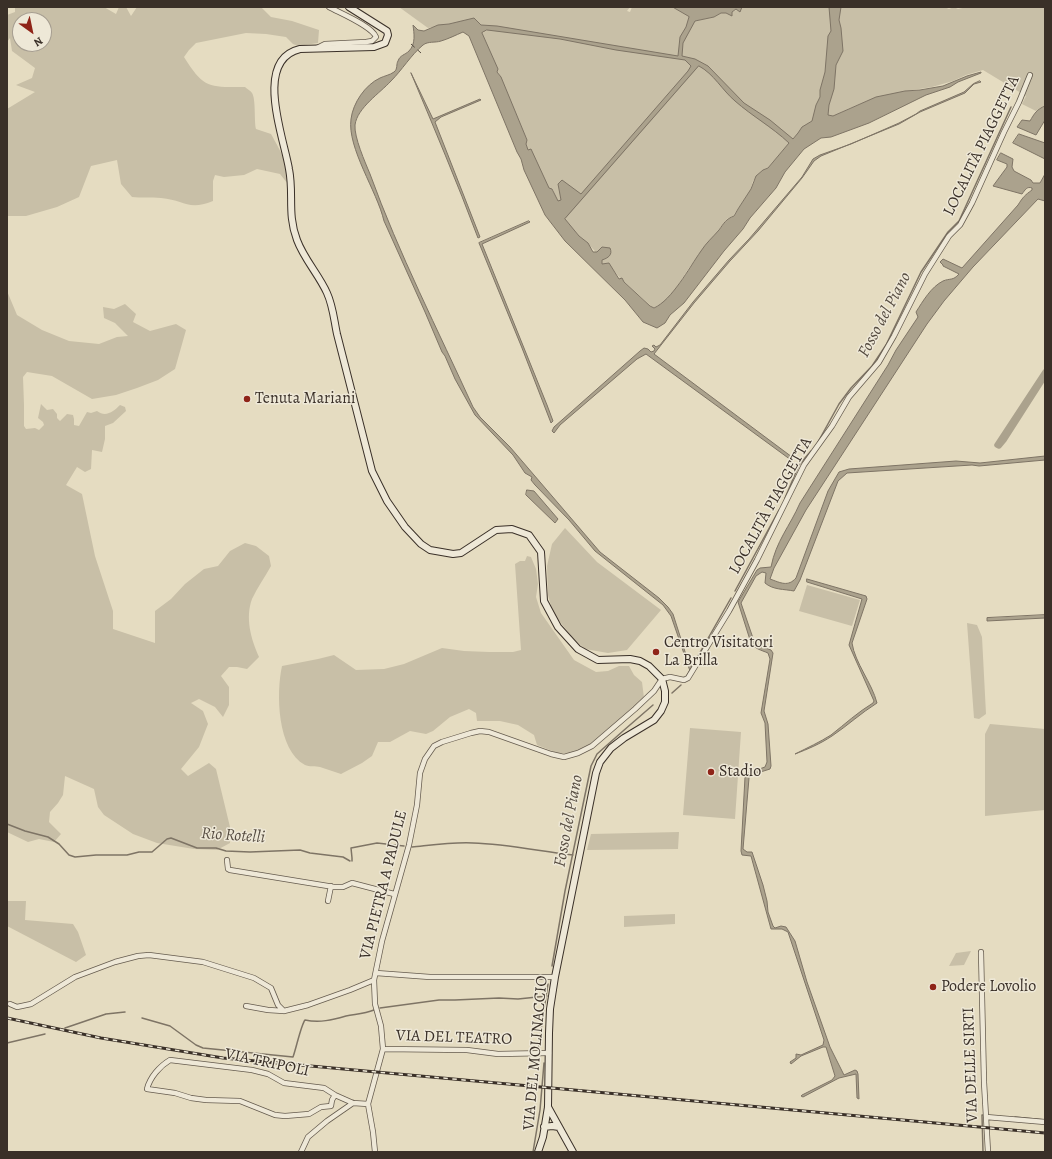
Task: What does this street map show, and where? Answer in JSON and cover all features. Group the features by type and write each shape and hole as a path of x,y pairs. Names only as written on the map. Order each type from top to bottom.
{"street":[{"path":"316,49 325,44 372,41 376,37 374,33 367,28 329,7"},
{"path":"349,7 387,31 388,36 385,43 374,47 300,49 292,51 284,58 275,78 275,99 283,146 289,169 291,222 297,242 328,294 334,314 336,332 372,471 387,501 405,527 421,544 430,550 448,553 461,553 496,530 512,528 529,535 541,552 544,601 558,627 578,650 598,660 630,659 640,661 649,666 662,679"},
{"name":"LOCALITÀ PIAGGETTA","path":"662,679 670,677 684,680 688,678 692,672 729,611 804,465 832,426 849,397 879,362 894,336 925,274 949,236 960,225 972,203 1030,75"},
{"name":"VIA DEL MOLINACCIO","path":"538,1152 543,1137 548,1108 550,1009 555,977 596,773 600,762 611,748 624,738 654,720 661,711 665,702 665,691 662,679"},
{"name":"VIA PIETRA A PADULE","path":"375,1152 374,1132 368,1104 383,1049 381,1026 375,1004 374,980 382,940 409,845 417,804 420,773 425,759 432,748 442,742 480,731 489,732 551,754 564,757 578,753 592,746 635,710 654,691 662,679"},
{"path":"227,860 228,869 230,870 331,886 343,887 352,883 394,894"},
{"path":"328,901 331,886"},
{"name":"VIA DELLE SIRTI","path":"981,952 988,1152"},
{"path":"10,1004 17,1006 31,1004 75,977 115,962 138,956 149,955 209,964 254,978 270,988 276,1001 284,1011"},
{"path":"376,973 430,977 555,977"},
{"path":"246,1006 284,1011 308,1006 374,980"},
{"name":"VIA DEL TEATRO","path":"383,1049 467,1050 498,1054 549,1054"},
{"name":"VIA TRIPOLI","path":"331,1106 321,1107 308,1114 285,1116 276,1115 240,1101 206,1100 191,1098 176,1093 147,1089 148,1083 170,1060 252,1070 268,1074 284,1082 324,1088 353,1103 368,1104"},
{"path":"332,1116 330,1111 332,1100 335,1095"},
{"path":"301,1152 308,1137 332,1116 353,1103"},
{"path":"548,1108 572,1152"},
{"path":"986,1115 1045,1122"},
{"path":"544,1127 559,1127"}],"shaded area":[{"path":"15,7 104,7 116,14 119,7 126,7 131,16 137,7 261,7 271,17 292,21 319,30 318,43 298,46 293,44 286,37 246,33 196,43 184,57 197,75 208,84 223,87 245,87 251,92 254,100 256,129 271,134 283,158 288,184 280,174 257,169 244,175 224,177 215,175 213,181 213,201 198,205 186,204 161,198 132,197 121,184 117,160 91,166 79,197 57,207 26,216 7,216 7,109 35,92 16,85 32,78 35,68 13,52 52,52 52,12 15,12"},
{"path":"399,7 630,7 627,11 630,12 632,7 673,7 695,21 714,17 721,13 732,15 732,12 742,7 944,7 949,9 954,7 958,9 967,7 1045,7 1045,106 1036,111 1022,104 1026,96 983,70 932,87 906,91 865,102 834,116 811,122 792,140 769,167 762,171 753,181 750,191 733,216 727,219 689,268 671,296 663,304 653,308 620,278 609,265 602,265 598,255 572,229 555,206 557,201 553,190 548,189 530,157 526,139 482,34 487,30 473,19 428,28"},
{"path":"673,7 742,7 740,12 736,9 732,12 732,16 726,13 721,13 714,17 695,21 683,43 682,56 695,59 708,66 744,103 770,120 793,139 802,127 812,121 816,105 820,97 820,90 825,72 828,36 831,31 829,7 841,7 839,20 843,51 836,65 834,89 829,105 828,115 833,116 876,97 905,91 943,86 967,76 981,73 958,82 950,87 926,95 869,123 831,137 821,138 804,149 785,172 776,188 750,218 743,229 684,303 670,315 665,323 657,328 643,322 625,300 565,241 545,215 524,170 521,159 469,36 463,32 439,42 427,43 414,53 391,81 364,107 357,119 355,130 360,150 393,233 473,407 480,417 510,447 600,552 659,598 668,607 673,614 687,658 692,667 690,671 671,616 663,605 595,551 569,520 535,485 531,480 532,477 525,473 513,455 475,415 442,352 384,221 353,143 351,130 352,113 361,95 369,85 394,72 397,62 401,56 409,51 413,45 413,25 418,30 424,31 438,25 474,18 481,25 497,26 678,56 680,37 686,27 689,17","holes":["487,30 560,39 616,50 685,60 691,66 581,194 562,180 558,184 561,200 558,201 552,189 549,188 531,149 528,150 526,144 527,140 501,77 497,72 498,69 482,33","699,66 709,73 730,97 789,143 768,168 756,176 751,189 734,216 729,218 705,245 674,291 661,304 654,308 624,282 622,278 619,279 609,263 602,264 602,260 608,257 611,253 610,248 602,247 597,252 593,252 588,243 579,236 565,219"]},
{"path":"12,13 12,51 10,38 7,42 7,15"},
{"path":"411,73 433,119 480,99 481,100 441,117 435,122 480,237 478,238 454,176"},
{"path":"980,81 981,82 974,84 965,93 920,112 899,124 862,139 899,123 920,111 964,92 973,84"},
{"path":"1045,106 1045,120 1036,135 1017,127 1022,120 1030,121 1036,112"},
{"path":"1019,134 1045,143 1045,159 1013,143"},
{"path":"845,146 821,156 814,161 802,178 758,231 694,303 654,354 792,457 791,460 646,354 637,359 560,425 554,433 552,431 554,427 640,351 644,348 651,352 654,351 655,349 652,346 654,345 656,347 660,345 693,302 802,177 813,159"},
{"path":"1001,153 1013,159 1012,167 1014,171 1031,180 1033,183 1040,183 1045,174 1045,201 1038,199 973,267 944,301 927,324 806,510 774,568 770,579 781,583 790,583 796,578 828,491 839,472 849,469 956,461 980,463 1045,456 1045,460 979,466 972,465 847,473 838,481 800,580 794,591 775,588 768,585 765,583 766,573 762,572 756,576 741,603 755,644 771,650 773,653 764,711 768,724 771,766 770,769 751,775 749,778 743,849 747,852 752,852 763,885 768,912 773,926 775,928 781,926 786,927 795,941 807,982 830,1047 844,1075 855,1070 858,1074 859,1099 857,1098 856,1074 839,1078 803,1097 801,1096 832,1080 835,1076 826,1047 801,1056 791,1064 790,1062 796,1058 796,1054 801,1055 823,1045 824,1040 788,932 782,929 771,929 751,856 742,855 741,851 745,777 748,773 765,767 767,762 765,723 761,713 770,659 768,653 756,648 751,643 738,602 757,570 760,568 771,567 776,549 800,503 918,317 916,312 924,299 943,281 953,278 959,274 943,266 940,262 943,259 962,268 1018,205 1024,196 1032,190 1032,188 1027,188 1022,194 993,186 1007,167 1007,164 997,160"},
{"path":"529,221 530,222 482,244 547,405 553,421 551,423 479,243"},
{"path":"7,291 17,315 42,330 69,341 99,344 117,337 128,336 115,323 104,318 103,307 114,309 125,304 136,314 133,322 150,331 176,324 186,330 175,369 158,380 116,395 92,399 52,376 27,372 23,377 24,426 26,429 35,428 39,430 44,425 38,418 41,404 47,410 53,409 60,421 67,414 73,415 74,425 79,426 87,412 91,413 97,411 107,414 120,405 125,407 126,411 113,423 105,426 105,439 102,452 92,450 91,469 85,472 77,467 66,485 82,494 95,556 113,611 113,629 155,643 155,611 171,599 185,584 204,569 218,566 230,551 245,543 256,546 269,556 271,566 252,599 249,614 251,636 259,657 247,669 229,667 221,676 229,687 229,705 223,717 215,707 199,699 191,703 203,711 208,724 199,747 181,769 188,776 209,763 216,769 230,827 230,843 217,850 194,849 157,843 133,834 104,815 98,807 94,789 65,776 63,795 50,812 49,822 61,834 54,842 39,839 28,842 7,832"},
{"path":"527,490 534,491 558,519 555,523 526,495"},
{"path":"565,528 597,562 661,610 627,650 608,653 585,649 572,637 553,613 548,595 547,566 552,544"},
{"path":"527,556 531,557 536,569 538,584 536,597 541,613 574,660 596,672 608,671 619,666 629,666 634,675 642,682 644,698 588,748 569,753 557,753 537,745 534,735 518,725 500,721 477,721 476,713 469,709 450,717 433,731 426,734 410,731 390,742 378,742 372,756 341,774 320,767 307,766 296,758 289,747 281,720 279,691 282,666 334,655 356,670 384,669 404,664 442,648 489,652 513,652 521,650 515,564 520,561 525,561"},
{"path":"807,579 866,596 867,599 852,643 856,658 877,703 827,739 795,754 831,735 874,701 849,645 862,599 807,582"},
{"path":"807,585 860,600 852,626 799,611"},
{"path":"1045,615 1045,618 987,621 987,618"},
{"path":"967,623 977,625 982,637 986,714 979,719 974,718"},
{"path":"990,724 1045,729 1045,810 985,816 985,734"},
{"path":"690,728 741,732 735,819 683,815"},
{"path":"679,832 678,849 587,850 591,834"},
{"path":"7,901 26,901 25,920 73,924 78,932 86,955 76,962 7,926"},
{"path":"675,914 675,924 624,927 624,916"},
{"path":"971,951 964,965 949,966 956,953"}],"waterway":[{"name":"Fosso del Piano","path":"818,442 839,404 851,388 872,366 886,345 921,272 948,232 959,221 1011,107"},
{"path":"1045,372 997,445 999,446 1004,440 1045,376"},
{"name":"Fosso del Piano","path":"785,498 799,465 811,451"},
{"name":"Fosso del Piano","path":"735,591 779,510"},
{"name":"Fosso del Piano","path":"686,677 731,598"},
{"name":"Fosso del Piano","path":"672,693 681,685"},
{"name":"Fosso del Piano","path":"552,966 565,891 591,766 597,754 653,705"},
{"name":"Rio Rotelli","path":"7,824 25,831 48,837 59,844 69,855 75,857 127,855 139,852 152,852 167,839 171,838 197,848 216,848 226,851 250,852 300,850 310,853 343,857 350,861"},
{"name":"Rio Rotelli","path":"352,861 351,848 377,843 404,846"},
{"name":"Rio Rotelli","path":"412,847 450,843 473,843 510,846 573,855"},
{"name":"Fosso del Piano","path":"543,1016 548,984"},
{"path":"380,1008 439,1000 499,998 518,999 547,996"},
{"path":"142,1018 170,1026 196,1045 203,1048 293,1057 305,1020 326,1021 374,1010"},
{"path":"65,1028 106,1014 125,1012"},
{"name":"Fosso del Piano","path":"538,1051 542,1023"},
{"path":"7,1043 45,1034"},
{"name":"Fosso del Piano","path":"533,1152 540,1110 544,1063"},
{"path":"983,1152 982,1115 985,1115"},
{"path":"1015,1117 1045,1120"}],"ferry route":[{"path":"411,44 421,53"}],"railway":[{"path":"7,1018 101,1038 223,1058 1045,1133"}],"place":[{"name":"Tenuta Mariani","path":"247,399"},
{"name":"Centro Visitatori La Brilla","path":"656,652"},
{"name":"Stadio","path":"711,772"},
{"name":"Podere Lovolio","path":"933,987"}]}
